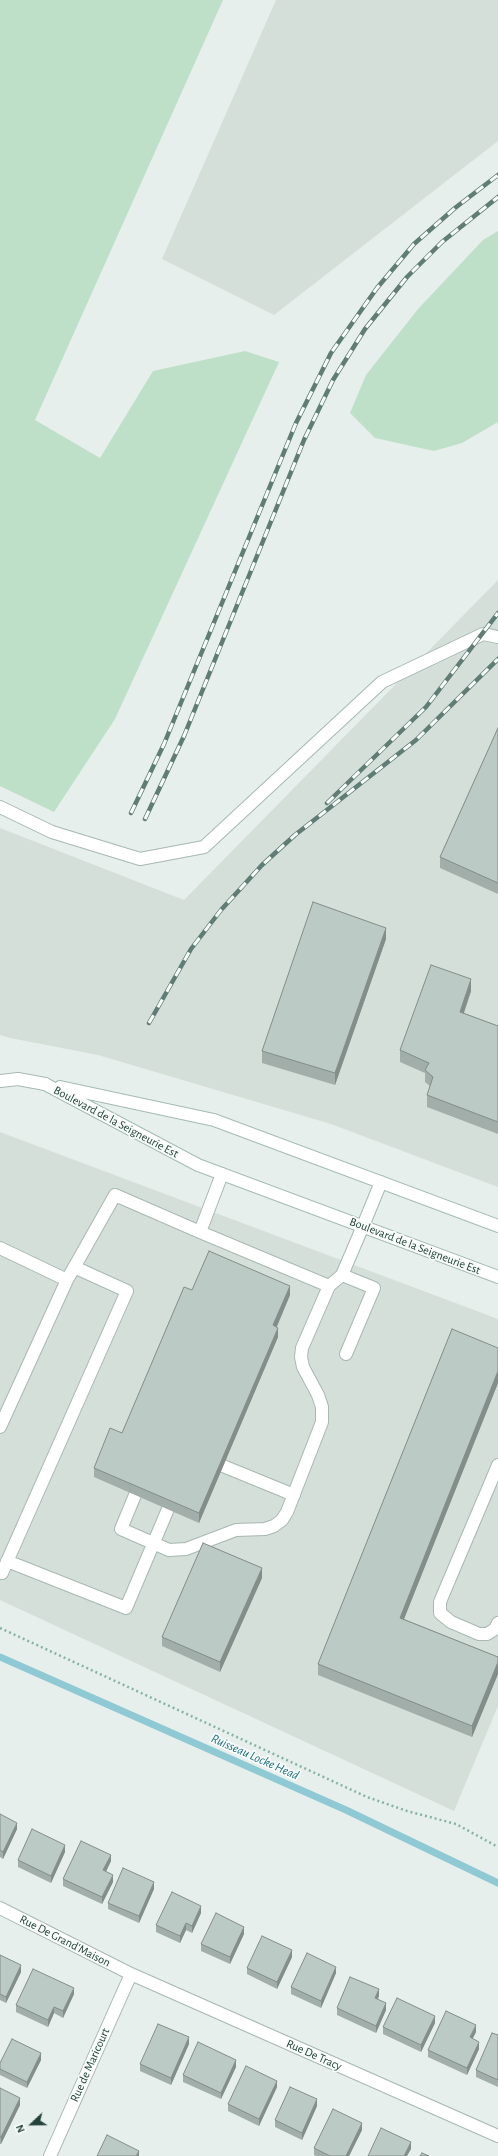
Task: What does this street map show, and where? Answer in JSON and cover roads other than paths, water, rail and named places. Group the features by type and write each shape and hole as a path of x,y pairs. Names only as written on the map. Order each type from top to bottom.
{"main road":[{"path":"0,807 52,832 140,859 204,847 382,682 483,634 498,637"},
{"path":"0,1080 18,1079 45,1084"},
{"name":"Boulevard de la Seigneurie Est","path":"45,1084 198,1165 498,1277"},
{"name":"Boulevard de la Seigneurie Est","path":"45,1084 214,1120 498,1226"},
{"path":"200,1232 222,1174"},
{"path":"135,1495 121,1529 169,1550 178,1550 200,1545 228,1532 254,1531 274,1526 287,1512 323,1414 318,1395 303,1367 301,1356 302,1348 329,1286 342,1275 364,1226 380,1182"},
{"path":"0,1427 67,1280 115,1195 329,1286"},
{"path":"0,1248 67,1280"},
{"path":"0,1572 2,1573 7,1562 127,1291 74,1267"},
{"path":"342,1275 374,1288 346,1354"},
{"path":"498,1465 442,1596 440,1613 451,1622 479,1634 487,1634 495,1629 498,1623"},
{"path":"223,1466 294,1495"},
{"path":"7,1562 126,1608 168,1509"},
{"name":"Rue De Grand'Maison","path":"0,1908 131,1974"},
{"name":"Rue De Tracy","path":"131,1974 498,2136"},
{"name":"Rue de Maricourt","path":"50,2156 131,1974"}],"waterway":[{"name":"Ruisseau Locke Head","path":"0,1657 346,1810 498,1883"}],"railway":[{"path":"131,813 164,744 296,423 331,353 377,288 414,244 455,208 498,175"},
{"path":"145,819 184,736 304,440 333,380 365,329 407,277 442,242 498,197"},
{"path":"327,803 426,707 498,613"},
{"path":"149,1023 191,949 221,910 262,865 295,835 416,740 498,659"}]}
